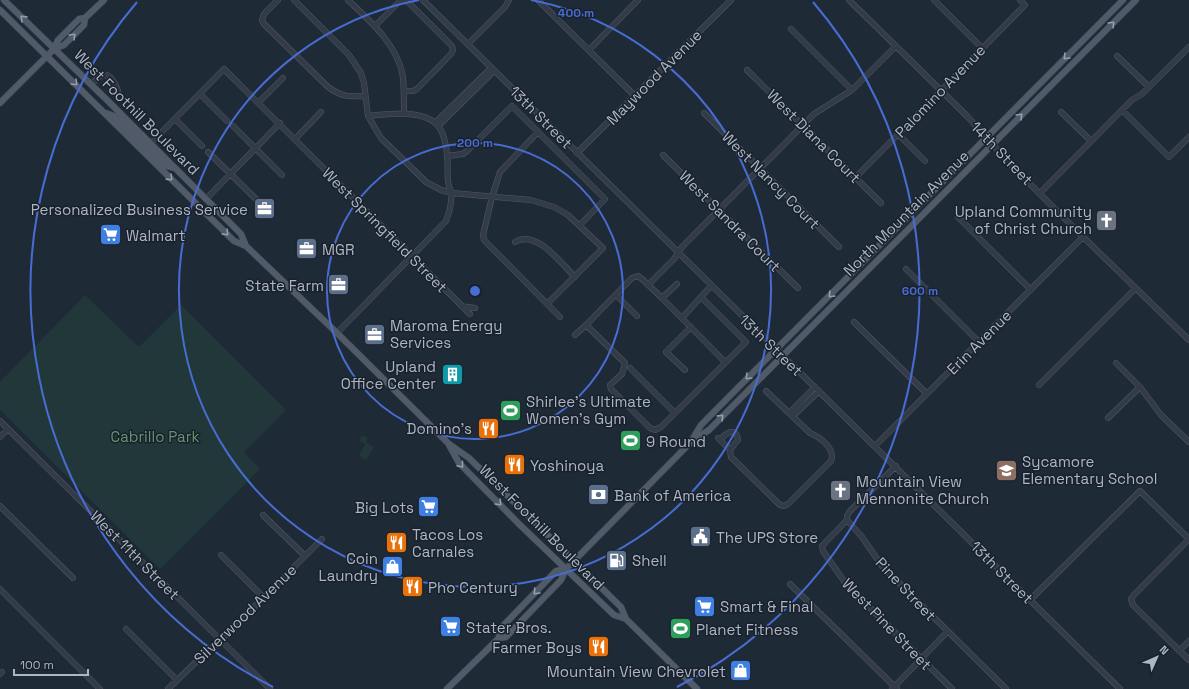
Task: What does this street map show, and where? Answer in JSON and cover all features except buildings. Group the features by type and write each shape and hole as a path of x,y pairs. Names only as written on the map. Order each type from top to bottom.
{"main road":[{"name":"West Foothill Boulevard","path":"4,0 239,231 246,246"},
{"path":"0,102 47,56 54,48 58,40 78,19 85,18 104,0"},
{"name":"North Mountain Avenue","path":"691,442 701,425 1123,0"},
{"name":"North Mountain Avenue","path":"447,689 499,638 506,637 561,580 566,569 691,442 709,430 1136,0"},
{"name":"West Foothill Boulevard","path":"0,10 234,241 246,246 337,333 449,444 470,458 621,607 626,620"},
{"path":"102,111 114,116 145,145 150,144"},
{"path":"142,150 148,149 167,166 177,170"},
{"path":"209,216 214,214 218,216 231,229 239,231"},
{"name":"West Foothill Boulevard","path":"449,444 459,463 566,569 614,615 626,620 697,689"},
{"name":"North Mountain Avenue","path":"499,638 499,630 551,576 556,571 566,569"}],"street":[{"path":"278,0 264,14 262,20 264,24 337,94 346,97 365,96"},
{"path":"294,0 349,55 361,73 364,83 368,116 381,138 426,182 441,190 452,193 542,202 568,215 603,248 547,304"},
{"path":"348,0 375,26 389,44 397,59 402,76 404,91 404,114"},
{"path":"375,26 399,2 403,0 408,2 452,46 453,50 451,54 417,89 413,91 404,91"},
{"name":"13th Street","path":"423,0 1120,689"},
{"path":"468,44 509,0"},
{"path":"538,0 635,96"},
{"path":"589,50 638,0"},
{"name":"Maywood Avenue","path":"577,153 731,0"},
{"name":"14th Street","path":"849,0 940,90 1135,289 1189,340"},
{"path":"934,0 982,48"},
{"name":"Palomino Avenue","path":"855,178 1025,5 1020,0"},
{"path":"791,29 852,90"},
{"path":"648,285 674,259 682,247 814,114 852,90 896,46"},
{"path":"1040,193 1122,110 1149,87 1189,47"},
{"path":"1117,56 1149,87"},
{"name":"West Springfield Street","path":"200,94 224,69 280,123 460,306 470,314"},
{"path":"437,125 493,69"},
{"name":"West Diana Court","path":"747,70 881,203"},
{"path":"91,85 100,76 104,75 116,84 118,91"},
{"path":"259,102 283,78"},
{"path":"150,144 200,94 227,121"},
{"path":"448,156 463,154 467,151 512,106 605,199 580,225"},
{"path":"1122,110 1169,157 1189,137"},
{"path":"295,139 321,112"},
{"path":"1061,112 1091,141"},
{"name":"West Nancy Court","path":"704,113 839,247"},
{"path":"337,333 446,221 450,209 452,193 448,188 448,156 442,131 437,125 414,115 404,114 368,116"},
{"path":"175,119 202,146"},
{"path":"206,199 280,123"},
{"path":"233,126 282,176"},
{"path":"538,132 500,172 492,197 483,235 484,240 560,317"},
{"path":"898,134 925,161"},
{"path":"208,152 257,200"},
{"name":"West Sandra Court","path":"663,155 798,288"},
{"path":"958,217 1031,290"},
{"name":"Erin Avenue","path":"875,446 1084,237"},
{"path":"514,242 525,238 541,244 575,277"},
{"path":"906,269 979,342"},
{"path":"575,335 632,278 638,276 726,362"},
{"path":"662,298 677,284"},
{"path":"682,318 711,286"},
{"path":"1039,385 1135,289"},
{"path":"616,295 637,316"},
{"path":"586,325 625,363 622,374 610,386 611,389 650,428 655,430 660,428 746,342 701,297"},
{"name":"West Springfield Street","path":"460,306 475,308"},
{"path":"854,322 927,394"},
{"path":"685,370 666,352 691,327"},
{"path":"1116,363 1140,387 1161,415 1189,442"},
{"path":"630,368 675,412"},
{"path":"1108,418 1140,387"},
{"path":"791,415 817,389"},
{"path":"730,450 738,440 738,436 735,433 728,432 719,439 730,450 731,457 780,505 784,506 788,504 831,461 833,456 832,451 816,436 810,433 766,391"},
{"name":"West 11th Street","path":"0,421 270,689"},
{"path":"0,437 8,429"},
{"path":"848,520 847,516 850,512 896,466"},
{"path":"1030,600 1140,491 1189,539 1131,599 1133,605 1189,660"},
{"path":"1,508 72,578"},
{"path":"263,515 305,556"},
{"name":"Pine Street","path":"848,520 882,566 1006,689"},
{"name":"West Pine Street","path":"848,520 822,546 823,551 846,584 952,689"},
{"name":"Silverwood Avenue","path":"168,689 200,658 222,640 322,539"},
{"path":"221,555 264,598"},
{"path":"790,584 894,688 948,632"},
{"path":"0,589 100,689"},
{"path":"126,629 178,680"},
{"path":"1179,650 1189,641"}],"green space":[{"name":"Cabrillo Park","path":"85,295 139,347 181,305 286,410 244,452 260,469 160,569 0,410 0,382"},
{"path":"362,435 368,438 366,442 374,447 366,460 359,456 365,444 359,441"}],"place":[{"name":"Personalized Business Service","path":"264,209"},
{"name":"Upland Community of Christ Church","path":"1107,220"},
{"name":"Walmart","path":"110,235"},
{"name":"MGR","path":"306,249"},
{"name":"State Farm","path":"339,285"},
{"name":"Maroma Energy Services","path":"375,334"},
{"name":"Upland Office Center","path":"452,375"},
{"name":"Shirlee's Ultimate Women's Gym","path":"511,410"},
{"name":"Domino's","path":"488,428"},
{"name":"9 Round","path":"630,441"},
{"name":"Yoshinoya","path":"515,465"},
{"name":"Sycamore Elementary School","path":"1007,470"},
{"name":"Mountain View Mennonite Church","path":"841,490"},
{"name":"Bank of America","path":"598,495"},
{"name":"Big Lots","path":"429,507"},
{"name":"The UPS Store","path":"701,537"},
{"name":"Tacos Los Carnales","path":"397,543"},
{"name":"Shell","path":"616,560"},
{"name":"Coin Laundry","path":"393,567"},
{"name":"Pho Century","path":"412,587"},
{"name":"Smart & Final","path":"705,606"},
{"name":"Stater Bros.","path":"451,627"},
{"name":"Planet Fitness","path":"681,629"},
{"name":"Farmer Boys","path":"598,647"},
{"name":"Mountain View Chevrolet","path":"741,671"}]}
